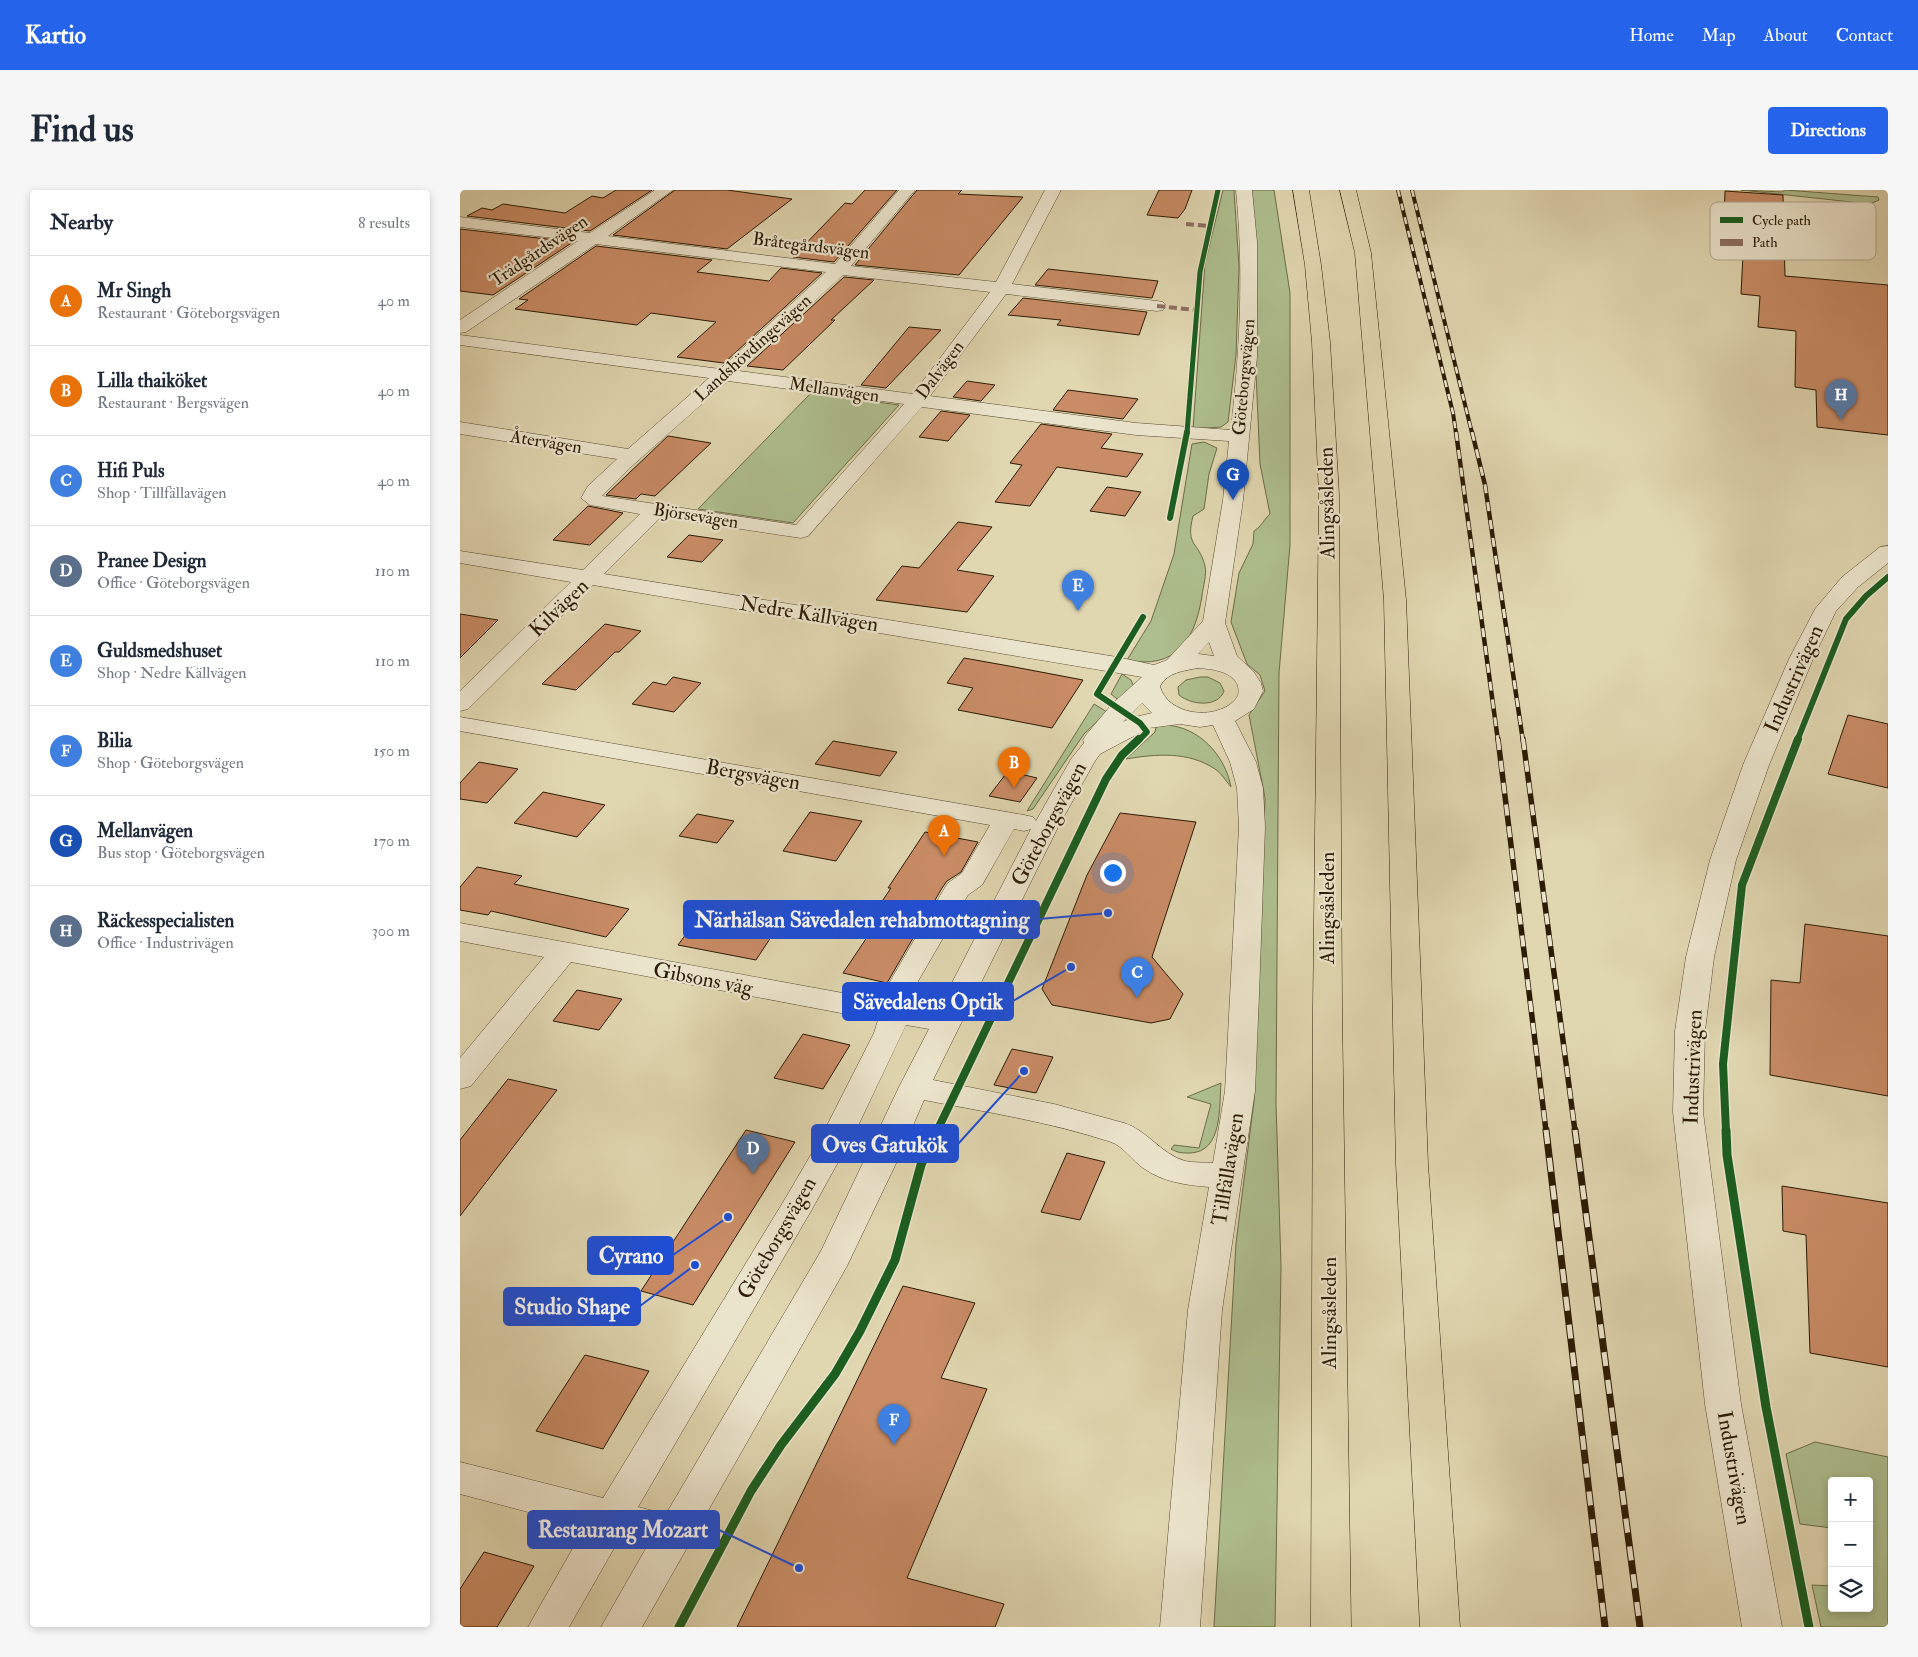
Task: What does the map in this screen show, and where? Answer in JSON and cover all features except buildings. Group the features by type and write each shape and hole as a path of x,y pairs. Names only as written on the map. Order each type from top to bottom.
{"highway":[{"name":"Alingsåsleden","path":"1301,190 1310,240 1323,342 1328,504 1327,1130 1331,1627"},
{"path":"1348,190 1363,252 1395,600 1412,1164 1440,1627"}],"street":[{"name":"Trädgårdsvägen","path":"460,328 665,190"},
{"name":"Landshövdingevägen","path":"591,498 595,490 632,455 725,375 838,270 907,190"},
{"name":"Dalvägen","path":"801,532 917,401 1000,288 1053,190"},
{"name":"Göteborgsvägen","path":"1091,750 1140,723 1155,719 1219,717 1240,709 1250,696 1249,682 1226,658 1214,623 1233,500 1248,357 1249,242 1244,190"},
{"name":"Bråtegårdsvägen","path":"460,222 838,270 1157,306"},
{"name":"Mellanvägen","path":"460,340 1136,429 1182,434 1239,436"},
{"name":"Återvägen","path":"460,428 632,455"},
{"name":"Björsevägen","path":"591,498 597,501 801,532"},
{"name":"Kilvägen","path":"460,704 590,578 656,510"},
{"name":"Industrivägen","path":"1762,1627 1723,1404 1688,1112 1690,1031 1700,957 1723,860 1756,765 1801,659 1826,609 1850,582 1888,552"},
{"name":"Nedre Källvägen","path":"460,557 1117,664 1160,674 1207,662 1222,664 1236,670"},
{"name":"Göteborgsvägen","path":"621,1627 835,1257 885,1153 914,1087 1045,827 1083,759 1091,750 1100,732 1214,623"},
{"path":"1160,674 1148,690 1151,700 1162,710 1179,717"},
{"name":"Tillfällavägen","path":"1180,1627 1205,1310 1240,1091 1252,827 1250,788 1243,762 1228,728 1219,717"},
{"name":"Bergsvägen","path":"460,724 1045,827"},
{"name":"Göteborgsvägen","path":"548,1627 611,1516 679,1406 834,1140 888,1033 894,1014 896,995 958,889 972,879 1006,820"},
{"name":"Gibsons väg","path":"460,932 894,1014 947,1022"},
{"path":"460,1078 564,952"},
{"path":"914,1087 1054,1115 1124,1134 1155,1160 1182,1173 1227,1176"},
{"path":"460,1478 674,1533"}],"green space":[{"path":"1223,190 1234,190 1239,267 1236,355 1228,422 1221,427 1193,429 1205,263"},
{"path":"1248,190 1274,190 1290,293 1290,545 1279,673 1276,1103 1281,1267 1275,1627 1214,1627 1236,1243 1254,1101 1265,798 1249,715 1265,691 1260,675 1247,664 1231,622 1239,573 1253,544 1254,531 1270,514 1260,464"},
{"path":"1741,190 1782,192 1785,190 1878,197 1879,200 1874,202 1852,202"},
{"path":"811,393 899,405 793,523 698,509"},
{"path":"1204,442 1217,448 1209,474 1204,509 1193,516 1191,526 1192,539 1202,558 1205,569 1199,612 1188,638 1170,656 1144,662 1127,660 1151,621 1174,554 1192,444"},
{"path":"1122,674 1131,680 1135,689 1121,702 1111,694"},
{"path":"1208,677 1220,683 1224,691 1221,696 1210,702 1197,703 1179,695 1178,687 1186,680"},
{"path":"1094,704 1107,712 1084,734 1033,809 1027,811"},
{"path":"1166,725 1189,731 1209,745 1223,764 1231,787 1215,769 1194,759 1160,755 1126,759 1155,732 1156,727"},
{"path":"1221,1083 1217,1127 1214,1137 1208,1145 1201,1151 1190,1153 1171,1149 1174,1145 1199,1148 1211,1104 1187,1097"},
{"path":"1815,1442 1888,1457 1888,1627 1821,1627 1812,1585 1828,1586 1828,1612 1873,1612 1873,1477 1828,1477 1828,1528 1800,1524 1786,1454"}],"railway":[{"path":"1398,190 1453,413 1456,433"},
{"path":"1412,190 1472,433"},
{"path":"1456,432 1498,741"},
{"path":"1472,432 1485,485 1523,741"},
{"path":"1498,739 1546,1131"},
{"path":"1523,739 1575,1131"},
{"path":"1546,1130 1605,1627"},
{"path":"1575,1130 1640,1627"}],"marked path":[{"path":"1186,224 1209,226"},
{"path":"1157,306 1197,310"}],"cycle path":[{"path":"1170,518 1187,434 1200,272 1218,190"},
{"path":"1809,1627 1766,1407 1727,1155 1723,1064 1742,885 1826,666 1846,619 1866,596 1888,577"},
{"path":"679,1627 751,1491 781,1445 835,1374 860,1331 895,1260 921,1165 985,1029 1106,779 1122,755 1147,732 1140,723 1097,694 1143,617"}],"place":[{"name":"Räckesspecialisten","path":"1841,420"},
{"name":"Mellanvägen","path":"1233,500"},
{"name":"Guldsmedshuset","path":"1078,611"},
{"name":"Lilla thaiköket","path":"1014,788"},
{"name":"Mr Singh","path":"944,856"},
{"name":"Närhälsan Sävedalen rehabmottagning","path":"1108,913"},
{"name":"Sävedalens Optik","path":"1071,967"},
{"name":"Hifi Puls","path":"1137,998"},
{"name":"Oves Gatukök","path":"1024,1071"},
{"name":"Pranee Design","path":"753,1174"},
{"name":"Cyrano","path":"728,1217"},
{"name":"Studio Shape","path":"695,1265"},
{"name":"Bilia","path":"894,1445"},
{"name":"Restaurang Mozart","path":"799,1568"}]}
